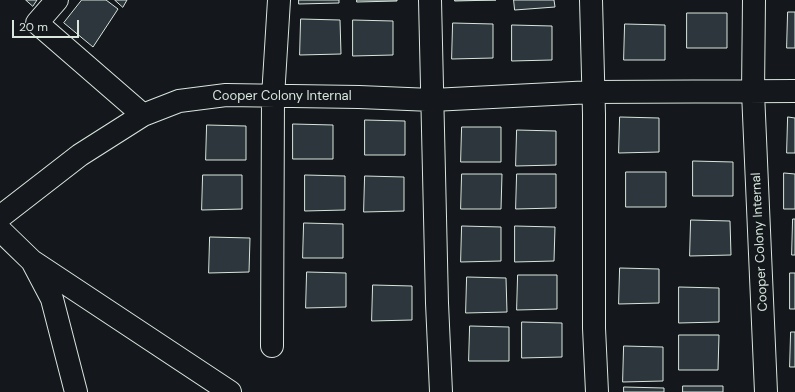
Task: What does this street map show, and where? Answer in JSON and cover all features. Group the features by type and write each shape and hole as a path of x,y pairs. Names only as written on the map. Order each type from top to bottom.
{"street":[{"path":"57,0 37,23 143,114"},
{"path":"272,346 273,97 279,0"},
{"path":"430,0 436,303 441,392"},
{"path":"591,0 596,392"},
{"name":"Cooper Colony Internal","path":"754,0 753,92 766,392"},
{"name":"Cooper Colony Internal","path":"0,217 80,154 143,114 179,101 226,95 273,97 359,97 432,100 593,92 795,91"},
{"path":"0,230 32,261 230,392"},
{"path":"32,261 52,300 76,392"}],"building":[{"path":"26,0 37,0 33,6"},
{"path":"82,0 106,0 118,9 93,47 64,23"},
{"path":"115,0 127,0 123,7"},
{"path":"299,0 339,0 339,3 299,4"},
{"path":"357,0 397,0 397,1 357,2"},
{"path":"455,0 496,0 455,1"},
{"path":"514,0 554,0 555,7 515,10"},
{"path":"788,12 795,12 795,48 787,48"},
{"path":"687,13 727,13 727,48 687,48"},
{"path":"301,19 340,20 341,54 300,55"},
{"path":"353,20 393,21 393,55 353,56"},
{"path":"453,23 493,24 493,58 452,59"},
{"path":"625,24 665,25 665,60 624,60"},
{"path":"512,25 552,26 552,60 512,61"},
{"path":"620,117 659,118 659,152 619,153"},
{"path":"788,117 795,118 795,153 787,153"},
{"path":"365,120 405,121 405,155 365,155"},
{"path":"293,124 333,125 333,159 293,159"},
{"path":"207,125 246,126 246,160 206,160"},
{"path":"462,127 501,127 501,162 461,162"},
{"path":"517,130 556,131 556,165 516,166"},
{"path":"693,161 733,162 733,196 693,196"},
{"path":"626,172 666,172 666,207 626,207"},
{"path":"784,173 795,174 795,209 784,209"},
{"path":"462,174 502,174 501,209 461,209"},
{"path":"517,174 556,174 556,208 516,209"},
{"path":"203,175 242,175 242,209 202,210"},
{"path":"305,175 345,176 345,210 305,211"},
{"path":"365,176 404,177 404,211 364,212"},
{"path":"793,219 795,219 795,255 792,255"},
{"path":"691,220 730,221 731,255 690,256"},
{"path":"304,223 343,224 343,258 303,258"},
{"path":"462,226 501,227 501,261 461,262"},
{"path":"515,226 555,227 554,261 515,262"},
{"path":"210,237 250,238 249,272 209,273"},
{"path":"620,268 659,269 659,303 619,304"},
{"path":"307,272 346,273 346,307 306,308"},
{"path":"790,273 795,273 795,309 790,309"},
{"path":"518,275 557,275 557,309 517,310"},
{"path":"467,277 506,278 507,312 466,313"},
{"path":"373,285 412,286 412,320 372,321"},
{"path":"679,287 719,288 719,322 679,323"},
{"path":"522,322 562,323 562,357 522,358"},
{"path":"470,326 509,327 509,361 469,361"},
{"path":"791,332 795,332 795,367 790,367"},
{"path":"679,335 719,335 718,370 679,370"},
{"path":"624,346 663,347 663,381 623,382"},
{"path":"683,386 723,386 723,392 683,392"},
{"path":"624,387 664,388 664,392 624,392"}]}
